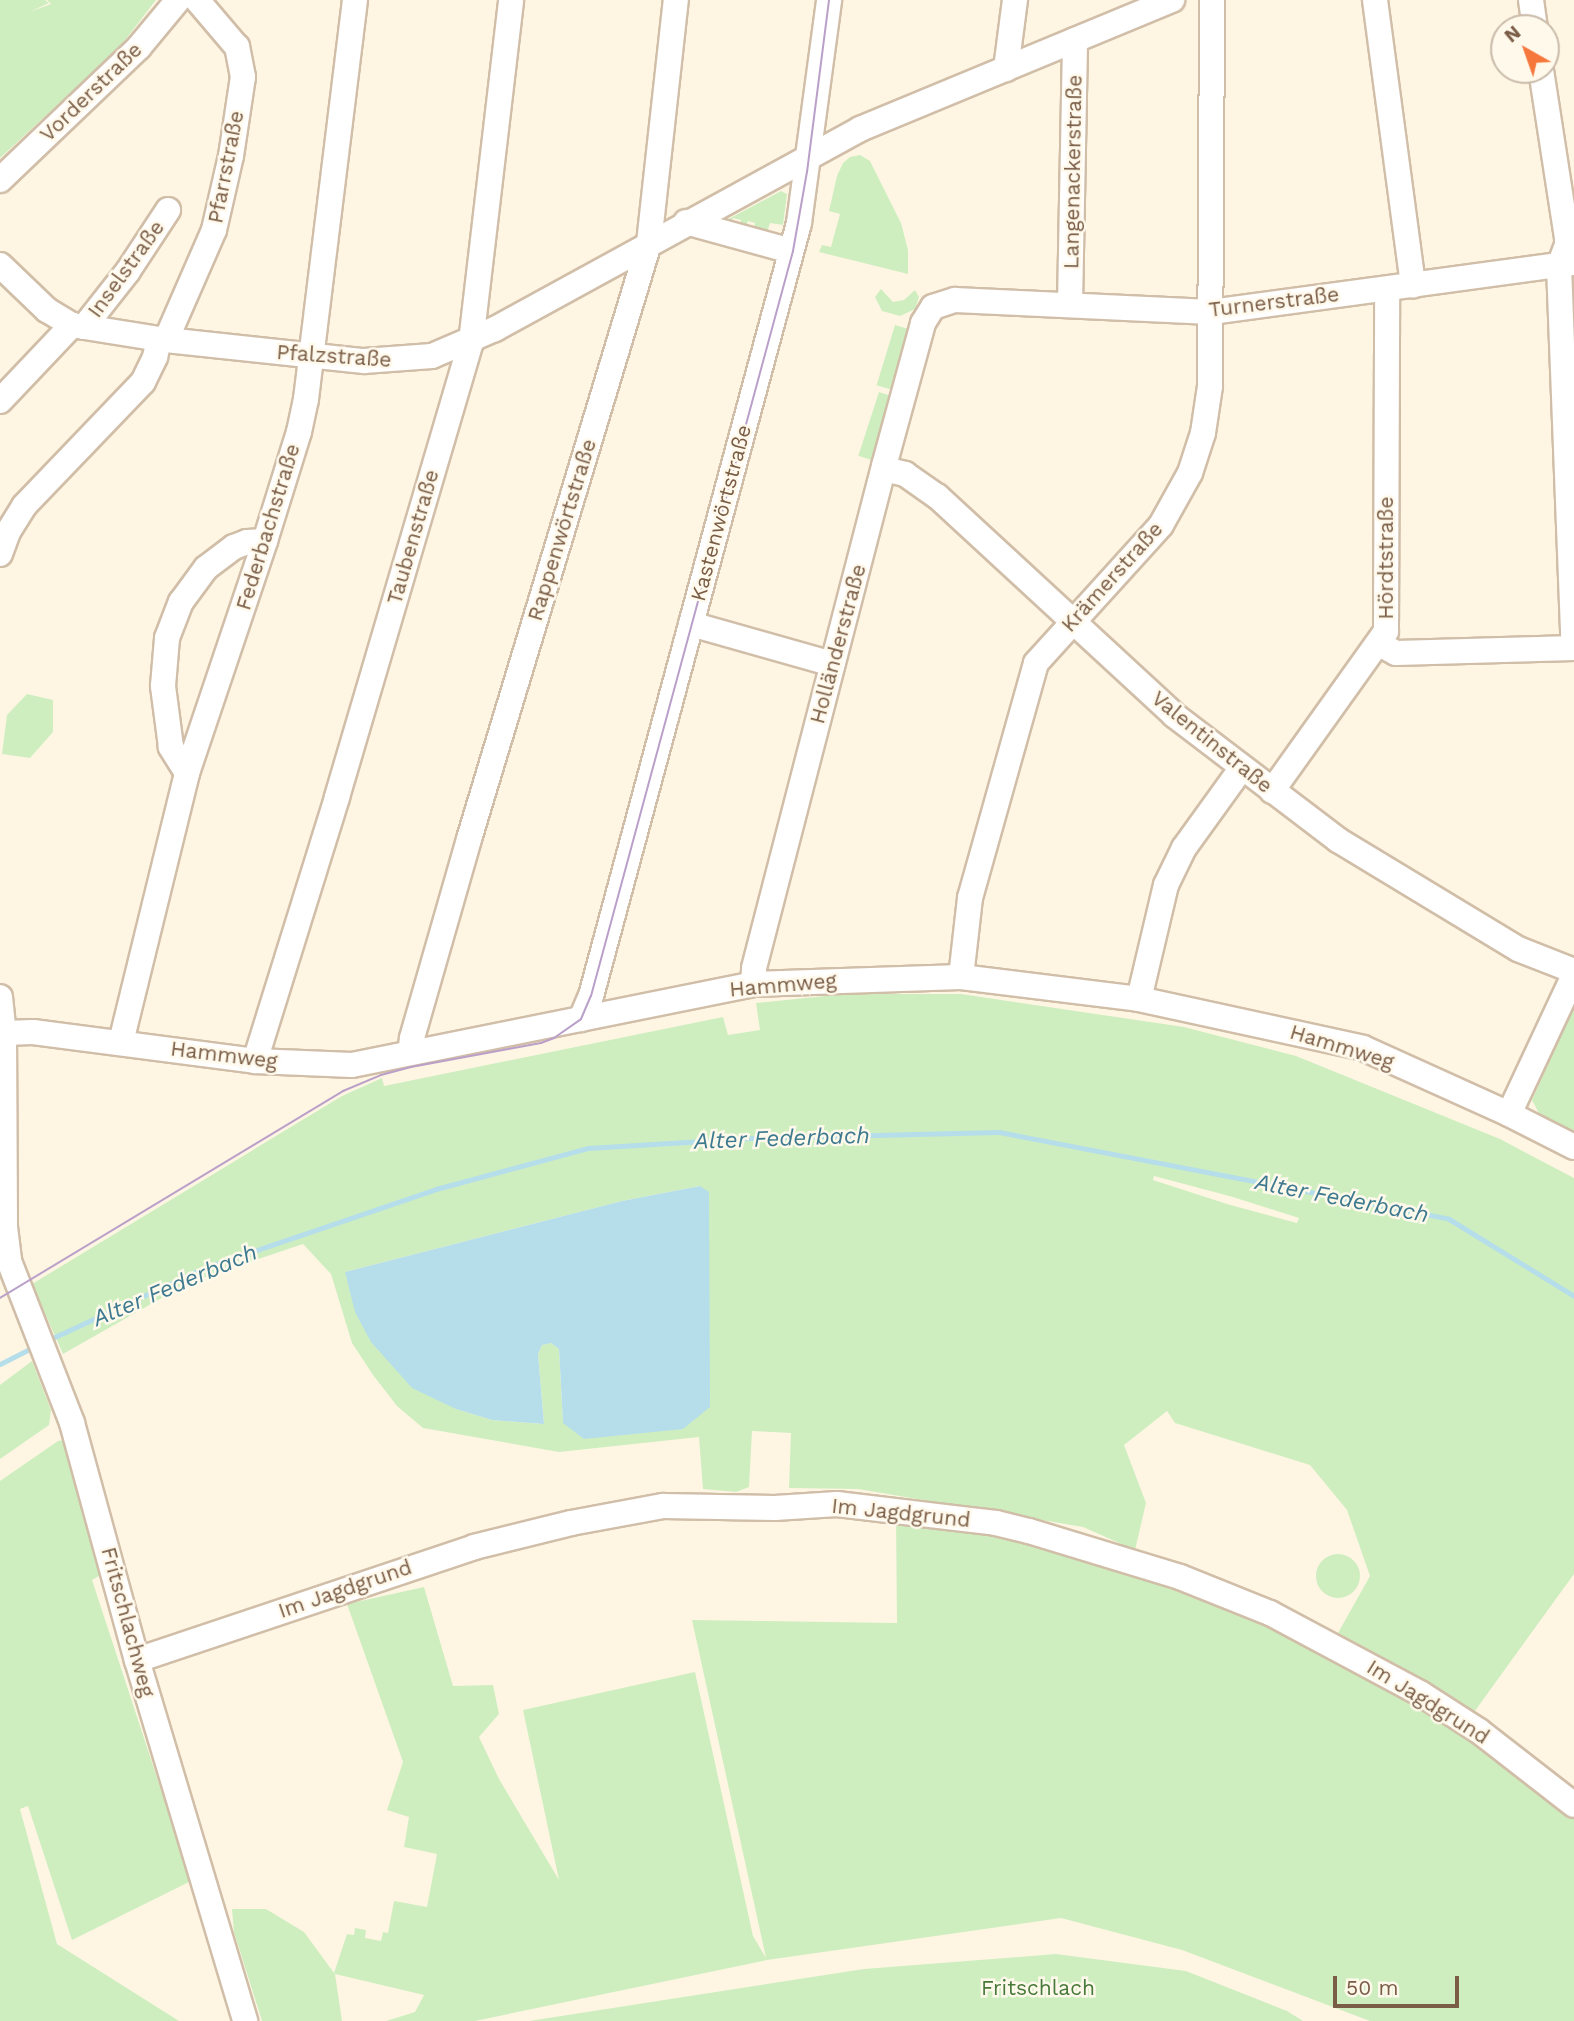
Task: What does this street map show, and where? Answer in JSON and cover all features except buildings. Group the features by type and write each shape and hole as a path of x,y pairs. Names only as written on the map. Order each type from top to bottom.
{"street":[{"name":"Vorderstraße","path":"0,180 139,47 178,0"},
{"name":"Pfarrstraße","path":"0,554 8,532 24,506 143,382 214,230 231,156 243,77 237,47 197,0"},
{"name":"Federbachstraße","path":"121,1042 187,773 299,432 355,0"},
{"name":"Taubenstraße","path":"255,1061 337,797 471,342 511,0"},
{"name":"Rappenwörtstraße","path":"410,1054 473,826 649,243 676,0"},
{"name":"Kastenwörtstraße","path":"581,1019 591,996 791,251 809,155 828,0"},
{"path":"1006,69 1015,0"},
{"name":"Pfalzstraße","path":"0,265 47,310 78,326 162,340 310,356 364,361 419,359 471,342 860,129 1172,0"},
{"name":"Krämerstraße","path":"961,976 970,898 1034,669 1039,658 1150,539 1172,509 1190,473 1208,411 1212,0"},
{"path":"1375,0 1413,285"},
{"name":"Langenackerstraße","path":"1070,304 1075,40"},
{"path":"1379,644 1396,653 1574,648 1567,237 1543,84"},
{"name":"Inselstraße","path":"0,401 78,326 128,271 168,210"},
{"path":"686,222 791,251"},
{"name":"Turnerstraße","path":"933,307 942,301 955,300 1211,312 1566,264"},
{"name":"Hördtstraße","path":"1272,791 1379,644 1385,631 1387,289"},
{"name":"Holländerstraße","path":"753,985 754,968 832,664 922,326 933,307"},
{"name":"Valentinstraße","path":"884,469 905,474 928,488 1174,715 1241,769 1338,840 1518,949 1574,973"},
{"path":"187,773 172,747 163,686 167,638 181,602 206,568 234,547 247,542 265,541"},
{"path":"691,624 832,664"},
{"path":"1139,999 1157,913 1171,875 1184,848 1241,769"},
{"path":"1509,1114 1574,973"},
{"name":"Hammweg","path":"4,1033 33,1032 255,1061 352,1065 753,985 961,976 1139,999 1363,1048 1509,1114 1574,1147"},
{"path":"0,997 4,1033 3,1227"},
{"name":"Fritschlachweg","path":"3,1227 9,1261 49,1358 72,1423 137,1660 245,2021"},
{"name":"Im Jagdgrund","path":"137,1660 465,1549 571,1523 663,1506 861,1506 996,1523 1029,1531 1180,1577 1270,1613 1420,1693 1479,1731 1574,1805"}],"green space":[{"path":"0,0 45,0 49,3 29,12 51,4 47,0 156,0 119,48 0,158"},
{"path":"860,155 870,161 901,223 908,250 908,274 819,252 822,245 831,247 840,214 829,211 837,176 843,163 850,157"},
{"path":"781,191 787,194 783,225 770,223 766,236 753,233 755,223 748,221 745,230 738,229 741,220 733,218 730,226 721,223"},
{"path":"881,289 893,302 904,300 915,290 919,297 915,309 900,316 882,311 875,297"},
{"path":"895,325 908,329 890,389 877,385"},
{"path":"879,392 891,396 871,460 858,456"},
{"path":"27,694 53,700 53,732 30,758 2,754 7,715"},
{"path":"844,994 961,994 1184,1027 1296,1056 1500,1139 1574,1178 1574,1574 1472,1715 1388,1660 1338,1633 1370,1576 1347,1510 1310,1465 1175,1423 1167,1411 1124,1445 1146,1503 1135,1550 1083,1527 858,1489 789,1488 791,1433 752,1431 749,1487 736,1492 703,1489 699,1437 559,1452 423,1428 397,1406 352,1343 331,1274 303,1244 188,1283 63,1354 32,1284 342,1096 382,1078 384,1086 723,1017 728,1035 760,1030 756,1003","holes":["1154,1176 1233,1197 1299,1218 1297,1223 1227,1204 1153,1180","700,1186 563,1423 559,1349 551,1343 542,1345 538,1354 544,1424 492,1420 456,1409 345,1272 622,1201"]},
{"path":"1574,1007 1574,1136 1543,1121 1532,1100"},
{"path":"32,1361 51,1410 49,1425 0,1459 0,1385"},
{"path":"72,1438 108,1571 92,1580 191,1881 72,1940 28,1806 20,1809 57,1944 179,2021 0,2021 0,1481 58,1441"},
{"path":"896,1516 1036,1543 1238,1607 1424,1708 1541,1789 1574,1816 1574,2021 1370,2021 1182,1950 1061,1918 767,1960 475,2021 386,2021 415,2012 424,1995 335,1974 342,2021 262,2021 234,1932 232,1909 266,1909 304,1932 334,1973 347,1934 354,1935 355,1928 366,1930 365,1938 381,1941 383,1932 388,1933 394,1901 427,1907 437,1854 404,1847 409,1817 387,1810 403,1762 347,1604 424,1587 453,1686 493,1685 499,1714 479,1737 499,1779 559,1880 523,1710 695,1672 753,1936 766,1958 692,1620 897,1623"},
{"path":"1338,1554 1347,1555 1354,1560 1359,1567 1359,1585 1354,1592 1347,1597 1338,1598 1329,1597 1322,1592 1317,1585 1316,1576 1317,1567 1322,1560 1329,1555"},
{"name":"Fritschlach","path":"1056,1954 1186,1971 1287,2011 1303,2021 529,2021 864,1969"}],"water":[{"path":"700,1186 709,1192 710,1407 683,1429 584,1439 563,1423 559,1349 551,1343 542,1345 538,1354 544,1424 492,1420 456,1409 412,1388 371,1342 355,1312 345,1272 622,1201"}],"waterway":[{"name":"Alter Federbach","path":"46,1341 204,1268 436,1189 588,1148 753,1138 999,1132 1449,1219 1574,1296"},
{"name":"Alter Federbach","path":"0,1364 34,1347"}],"tram line":[{"path":"0,1298 343,1091 381,1075 411,1067 541,1043 554,1038 581,1019 591,996 793,251 807,172 829,0"}]}
